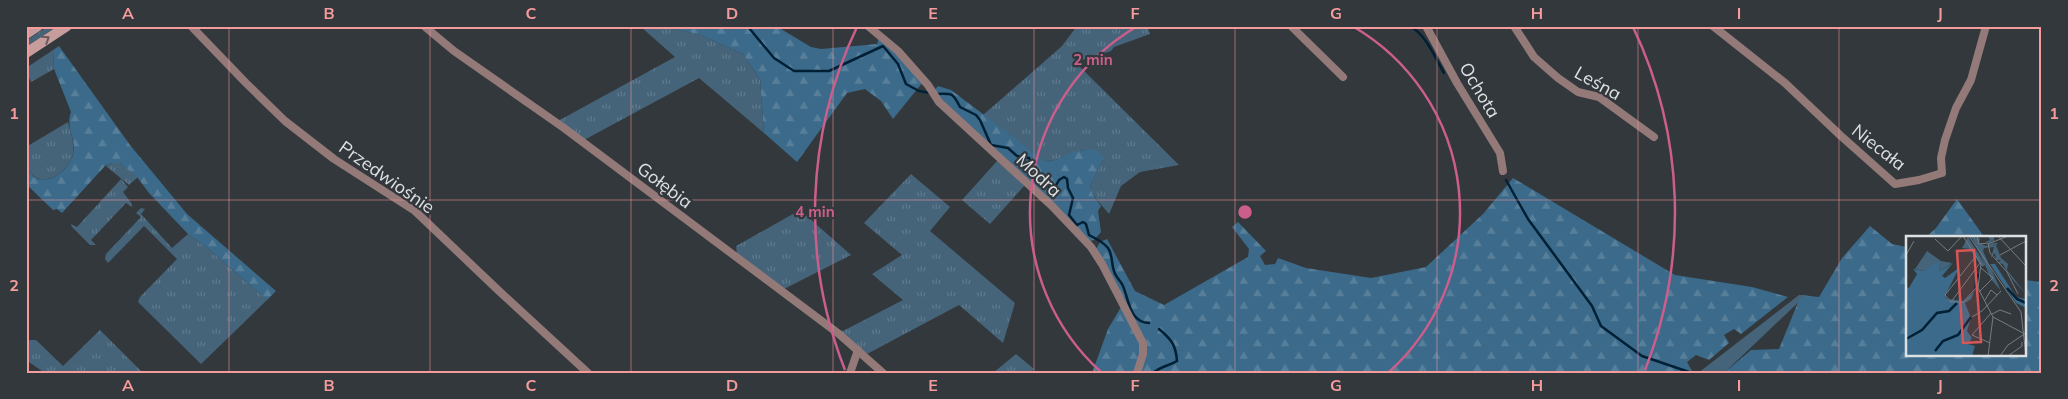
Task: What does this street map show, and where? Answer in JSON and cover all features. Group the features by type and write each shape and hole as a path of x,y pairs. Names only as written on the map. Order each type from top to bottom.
{"main road":[{"path":"26,34 38,26"},
{"path":"26,53 67,26"}],"street":[{"name":"Przedwiośnie","path":"191,26 246,84 285,121 334,159 415,210 588,373"},
{"name":"Gołębia","path":"424,26 454,51 564,128 858,350 883,373"},
{"name":"Modra","path":"868,26 898,51 936,97 1052,206 1091,247 1102,264 1143,343 1143,354 1138,373"},
{"path":"1291,26 1343,77"},
{"name":"Ochota","path":"1426,26 1456,82 1500,153 1503,171"},
{"name":"Leśna","path":"1514,26 1534,57 1558,78 1578,92 1598,97 1654,137"},
{"name":"Niecała","path":"1713,26 1785,83 1895,184 1919,180 1942,172 1941,158 1945,140 1956,108 1971,80 1986,26"},
{"path":"850,373 858,350"}],"green space":[{"path":"48,26 57,26 26,47 26,41"},
{"path":"640,26 658,26 698,34 743,54 760,79 764,133 699,78 584,140 558,121 675,57"},
{"path":"658,26 776,26 811,47 821,49 877,44 879,38 923,82 893,119 881,101 865,89 847,93 797,162 764,133 760,79 743,54 698,34"},
{"path":"1077,26 1147,26 1150,34 1114,47 1111,51 1075,62 1179,165 1140,172 1121,186 1109,214 1093,195 1090,186 1103,160 1083,150 1059,159 1045,161 983,115 1062,46"},
{"path":"59,46 130,145 187,214 276,291 267,300 210,250 188,234 149,193 137,177 120,163 112,163 105,166 62,213 57,209 53,210 26,184 26,168 34,177 40,179 53,178 64,170 73,154 74,144 69,124 71,112 54,69 53,50"},
{"path":"53,50 54,69 31,82 29,78 26,80 26,68"},
{"path":"938,86 951,90 1045,161 1055,160 1074,152 1095,149 1102,155 1103,160 1090,186 1093,195 1101,206 1098,211 1101,232 1094,240 1089,241 941,100 934,91"},
{"path":"68,122 73,149 68,164 64,170 53,177 41,179 35,177 26,168 26,147"},
{"path":"998,160 1025,185 990,224 962,200"},
{"path":"112,163 120,163 138,177 129,185 106,166"},
{"path":"911,174 950,207 930,231 1015,303 1003,343 959,305 867,354 841,332 903,300 872,274 902,255 864,223"},
{"path":"1513,178 1675,275 1752,287 1788,297 1741,334 1734,329 1724,335 1729,343 1709,360 1696,355 1687,362 1693,373 1140,373 1146,350 1096,249 1100,242 1107,239 1135,291 1164,305 1248,257 1249,249 1232,227 1238,222 1266,251 1260,256 1265,265 1275,264 1278,258 1306,268 1371,278 1426,267 1483,214"},
{"path":"121,179 128,187 123,192 132,204 132,207 126,203 91,240 96,245 90,245 71,224 77,227"},
{"path":"1957,199 1984,236 1927,236 1936,228"},
{"path":"141,208 145,209 141,214 172,248 188,234 210,250 267,300 201,364 138,302 140,297 177,259 144,226 108,263 105,259 106,254 141,217 136,213"},
{"path":"800,210 851,255 784,289 737,254 736,246"},
{"path":"1870,226 1892,244 1906,247 1906,356 2026,356 2026,280 2042,282 2042,373 1724,373 1751,350 1779,349 1801,295 1819,297 1842,258"},
{"path":"1799,295 1806,295 1724,373 1698,373"},
{"path":"1121,307 1141,344 1135,373 1092,373 1108,329"},
{"path":"100,330 143,373 45,373 26,360 26,344 30,340 36,340 63,366"},
{"path":"1016,354 1034,369 1030,373 993,373"}],"waterway":[{"path":"746,26 774,58 794,71 829,71 883,46 898,64 906,84 919,91 931,93"},
{"path":"1410,26 1426,41 1444,73"},
{"path":"936,94 952,95 960,107 976,115 991,145 1008,148 1017,156 1029,158 1032,164 1032,175 1040,184 1055,187 1059,180 1064,177 1067,179 1068,188 1073,198 1069,215 1077,225 1083,222 1086,224 1089,235 1108,248 1111,253 1116,276 1122,284 1133,314 1142,322 1149,323"},
{"path":"1506,180 1528,219 1592,306 1601,326 1642,356 1692,373"},
{"path":"1153,373 1177,361 1172,343 1159,329"}]}
